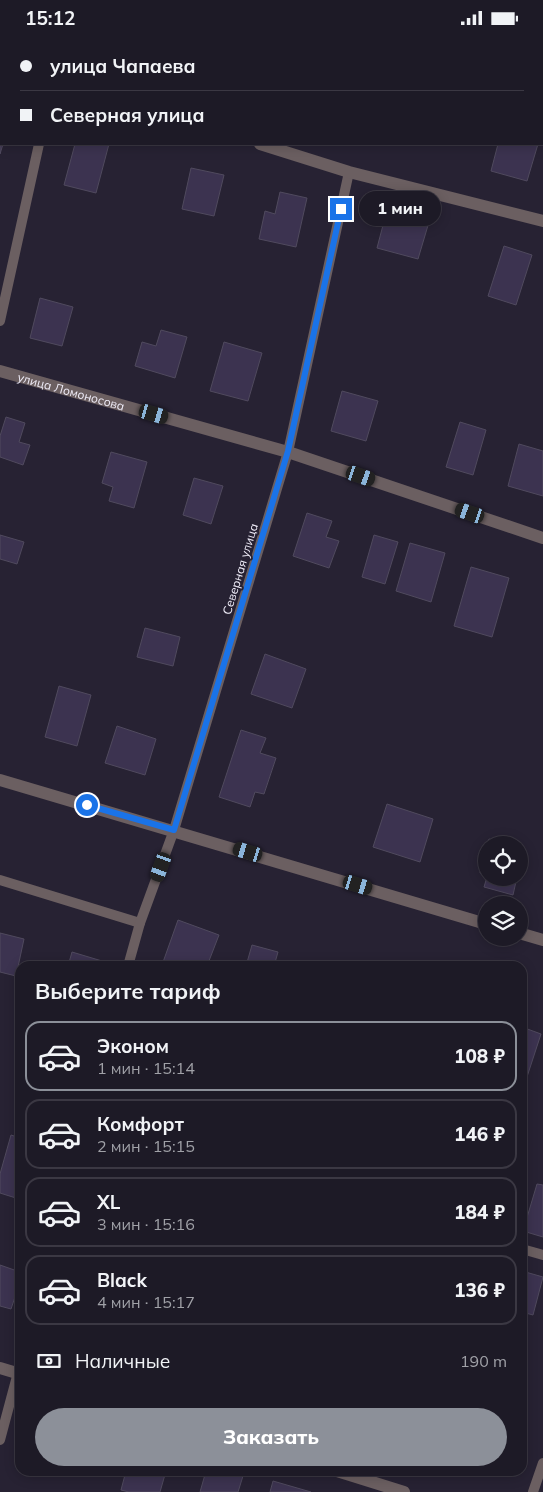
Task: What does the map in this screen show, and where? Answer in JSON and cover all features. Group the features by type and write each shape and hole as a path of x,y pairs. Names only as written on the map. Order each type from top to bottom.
{"street":[{"path":"263,145 349,172 543,221"},
{"name":"улица Ломоносова","path":"0,371 288,451 543,538"},
{"path":"0,780 478,921"},
{"path":"528,936 543,941"},
{"path":"0,1368 15,1370"},
{"path":"353,1476 404,1492"}],"lane":[{"path":"0,321 39,145"},
{"name":"Северная улица","path":"129,961 140,923 174,830 288,451 349,172"},
{"path":"0,880 140,923"},
{"path":"527,1250 543,1255"},
{"path":"0,1440 15,1386"},
{"path":"533,1492 543,1463"}],"building":[{"path":"75,145 109,145 96,193 64,185"},
{"path":"498,145 538,145 527,181 491,171"},
{"path":"191,168 224,175 214,216 182,209"},
{"path":"280,192 307,198 296,247 259,239 265,211 275,214"},
{"path":"387,210 429,222 418,259 377,248"},
{"path":"504,246 532,255 516,305 488,296"},
{"path":"40,298 73,307 62,346 30,338"},
{"path":"161,330 187,337 175,378 135,366 142,342 156,346"},
{"path":"224,342 262,353 248,401 210,391"},
{"path":"342,391 378,401 366,441 331,431"},
{"path":"6,417 25,423 19,442 30,445 23,465 0,457 0,436"},
{"path":"460,422 486,430 473,475 446,467"},
{"path":"519,444 543,451 543,496 508,486"},
{"path":"111,452 147,462 134,508 109,501 113,487 102,483"},
{"path":"194,478 223,486 211,524 183,515"},
{"path":"307,513 332,521 326,537 339,541 329,568 293,556"},
{"path":"0,535 24,542 17,564 0,559"},
{"path":"374,535 398,542 385,584 362,577"},
{"path":"410,543 445,553 431,602 396,591"},
{"path":"471,567 509,578 492,637 454,626"},
{"path":"145,628 180,637 173,666 137,657"},
{"path":"265,654 306,669 292,708 251,694"},
{"path":"59,686 91,695 77,746 45,737"},
{"path":"117,726 156,739 145,775 105,763"},
{"path":"241,730 266,738 260,753 276,758 264,794 255,792 250,807 219,797"},
{"path":"387,804 433,819 420,862 373,847"},
{"path":"484,886 515,886 513,895"},
{"path":"178,920 219,935 209,961 163,961"},
{"path":"0,933 24,939 19,961 15,961 15,976 0,972"},
{"path":"252,945 278,952 275,961 247,961"},
{"path":"72,952 102,961 69,961"},
{"path":"527,1029 541,1034 527,1077"},
{"path":"11,1135 15,1136 15,1198 0,1193 0,1174"},
{"path":"537,1184 543,1185 543,1237 527,1232 527,1218"},
{"path":"0,1265 15,1270 15,1297 11,1309 0,1306"},
{"path":"527,1272 543,1277 533,1315 527,1313"},
{"path":"125,1476 165,1476 160,1492 129,1492 121,1490"},
{"path":"205,1476 243,1476 238,1492 200,1492"},
{"path":"273,1481 311,1492 270,1492"}],"route":[{"path":"87,805 174,830 288,451 341,209"}]}
